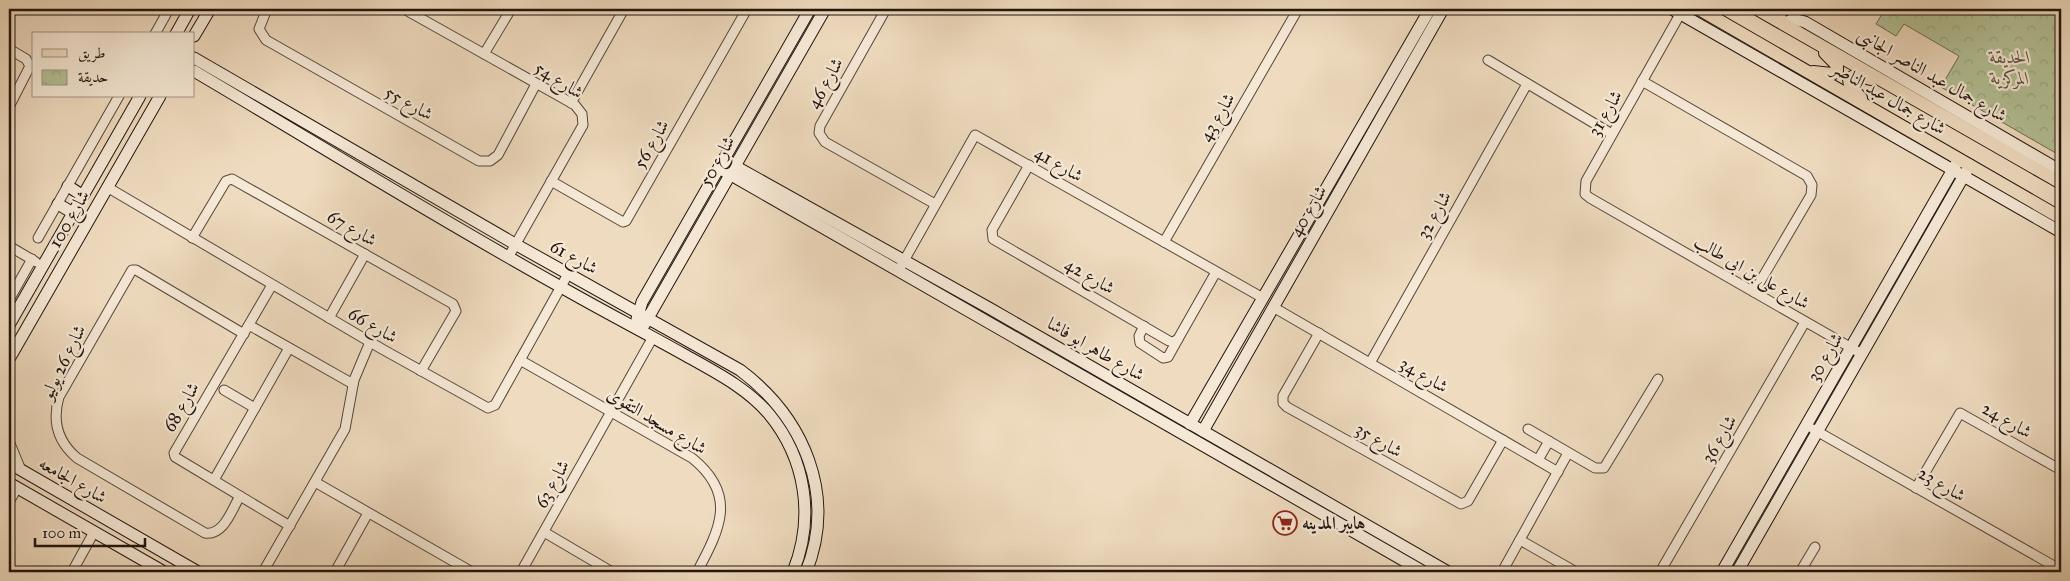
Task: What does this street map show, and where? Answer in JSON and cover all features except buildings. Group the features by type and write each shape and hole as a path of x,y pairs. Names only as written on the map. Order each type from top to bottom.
{"main road":[{"name":"شارع جمال عبد الناصر","path":"1699,9 1870,108 1961,167 2061,218"},
{"name":"شارع جمال عبد الناصر","path":"1757,9 1888,84 1974,126 2061,183"},
{"path":"1808,72 1832,74 1837,69 1836,63 1812,40"},
{"path":"1870,108 1850,86 1850,78 1856,75 1888,84"}],"street":[{"path":"156,32 169,9"},
{"path":"177,32 190,9"},
{"path":"195,34 210,9"},
{"name":"شارع 55","path":"267,9 259,29 266,40 480,161 490,161 498,155 536,84"},
{"name":"شارع 54","path":"404,9 571,103 582,114 583,125 509,256"},
{"path":"484,54 510,9"},
{"path":"571,103 624,9"},
{"name":"شارع 56","path":"551,181 623,222 627,220 747,9"},
{"name":"شارع 50","path":"643,316 642,302 810,9"},
{"name":"شارع 50","path":"638,329 643,316 732,170 825,9"},
{"name":"شارع 46","path":"886,9 820,126 819,134 825,142 934,204"},
{"name":"شارع 43","path":"1164,242 1298,9"},
{"name":"شارع 40","path":"1190,424 1430,9"},
{"name":"شارع 40","path":"1203,431 1443,9"},
{"path":"1779,9 1782,23"},
{"path":"1678,10 1961,167 2061,232"},
{"name":"شارع 31","path":"1625,219 1590,198 1584,190 1586,181 1642,81 1678,10"},
{"name":"شارع جمال عبد الناصر الجانبى","path":"1782,23 1794,19 1801,20 1974,126 2061,170"},
{"path":"9,49 26,58 30,66 9,106"},
{"name":"شارع 61","path":"195,59 753,380 776,403 796,429 809,459 817,492 817,530 806,572"},
{"path":"1488,60 1612,134"},
{"name":"شارع 61","path":"195,72 561,287 653,337 747,393 768,413 785,437 798,463 805,494 805,529 793,572"},
{"path":"1642,81 1807,176 1810,180 1811,195 1754,292"},
{"name":"شارع 32","path":"1370,363 1527,84"},
{"path":"38,238 118,98"},
{"name":"شارع 100","path":"9,325 139,98"},
{"name":"شارع 100","path":"9,357 159,98"},
{"path":"129,115 144,124"},
{"name":"شارع 41","path":"901,266 974,135 1263,298"},
{"name":"شارع طاهر ابو فاشا","path":"722,164 901,266 1424,572"},
{"name":"شارع 42","path":"1029,165 992,230 992,238 1171,342 1178,338"},
{"name":"شارع 30","path":"1722,572 1851,348 1961,167"},
{"name":"شارع 30","path":"1737,572 1862,354 1961,167"},
{"name":"شارع 67","path":"192,238 224,182 232,179 456,306 456,311 421,371"},
{"path":"68,186 83,196"},
{"name":"شارع 66","path":"107,187 370,342 490,408 495,405 568,274"},
{"path":"58,204 73,213"},
{"name":"شارع على بن ابى طالب","path":"1625,219 1862,354"},
{"path":"9,246 43,266"},
{"path":"329,318 365,254"},
{"path":"9,300 32,259"},
{"name":"شارع طاهر ابو فاشا","path":"901,266 1203,431 1448,572"},
{"name":"شارع 26 يوليو","path":"240,496 220,529 213,533 205,533 77,458 66,448 59,434 56,412 59,398 132,270 136,270 244,334"},
{"path":"1144,326 1139,336 1140,344 1163,358 1168,357 1216,272"},
{"name":"شارع 68","path":"272,285 174,453 176,457 290,526"},
{"name":"شارع 34","path":"1273,307 1558,472"},
{"name":"شارع 36","path":"1660,572 1805,322"},
{"path":"249,325 353,384"},
{"name":"شارع 35","path":"1319,333 1283,396 1282,400 1287,407 1461,504 1468,501 1503,440"},
{"name":"شارع 63","path":"521,572 653,337"},
{"path":"264,572 345,428 353,384 370,342"},
{"path":"214,480 290,348"},
{"name":"شارع مسجد التقوى","path":"520,360 692,458 710,476 720,498 720,523 717,535 697,572"},
{"path":"1528,429 1595,468 1602,469 1607,466 1658,379"},
{"path":"224,390 255,408"},
{"name":"شارع 24","path":"1916,488 1960,413 2061,470"},
{"name":"شارع 23","path":"1806,426 2061,570"},
{"path":"9,441 21,470"},
{"path":"1538,460 1549,441"},
{"path":"1502,572 1568,453"},
{"name":"شارع الجامعه","path":"9,463 198,572"},
{"path":"315,482 472,572"},
{"path":"9,502 13,486"},
{"name":"شارع الجامعه","path":"13,486 164,572"},
{"path":"335,572 368,513"},
{"path":"72,572 94,532"},
{"path":"544,532 612,572"},
{"path":"1520,540 1576,572"},
{"path":"140,558 148,544"},
{"path":"1804,571 1815,546"},
{"path":"310,572 316,572"}],"green space":[{"name":"الحديقة المركزية","path":"1885,9 2061,9 2061,156 1941,87 1959,56 1904,24 1896,36 1876,24"}],"place":[{"name":"هايبر المدينه","path":"1285,523"}]}
